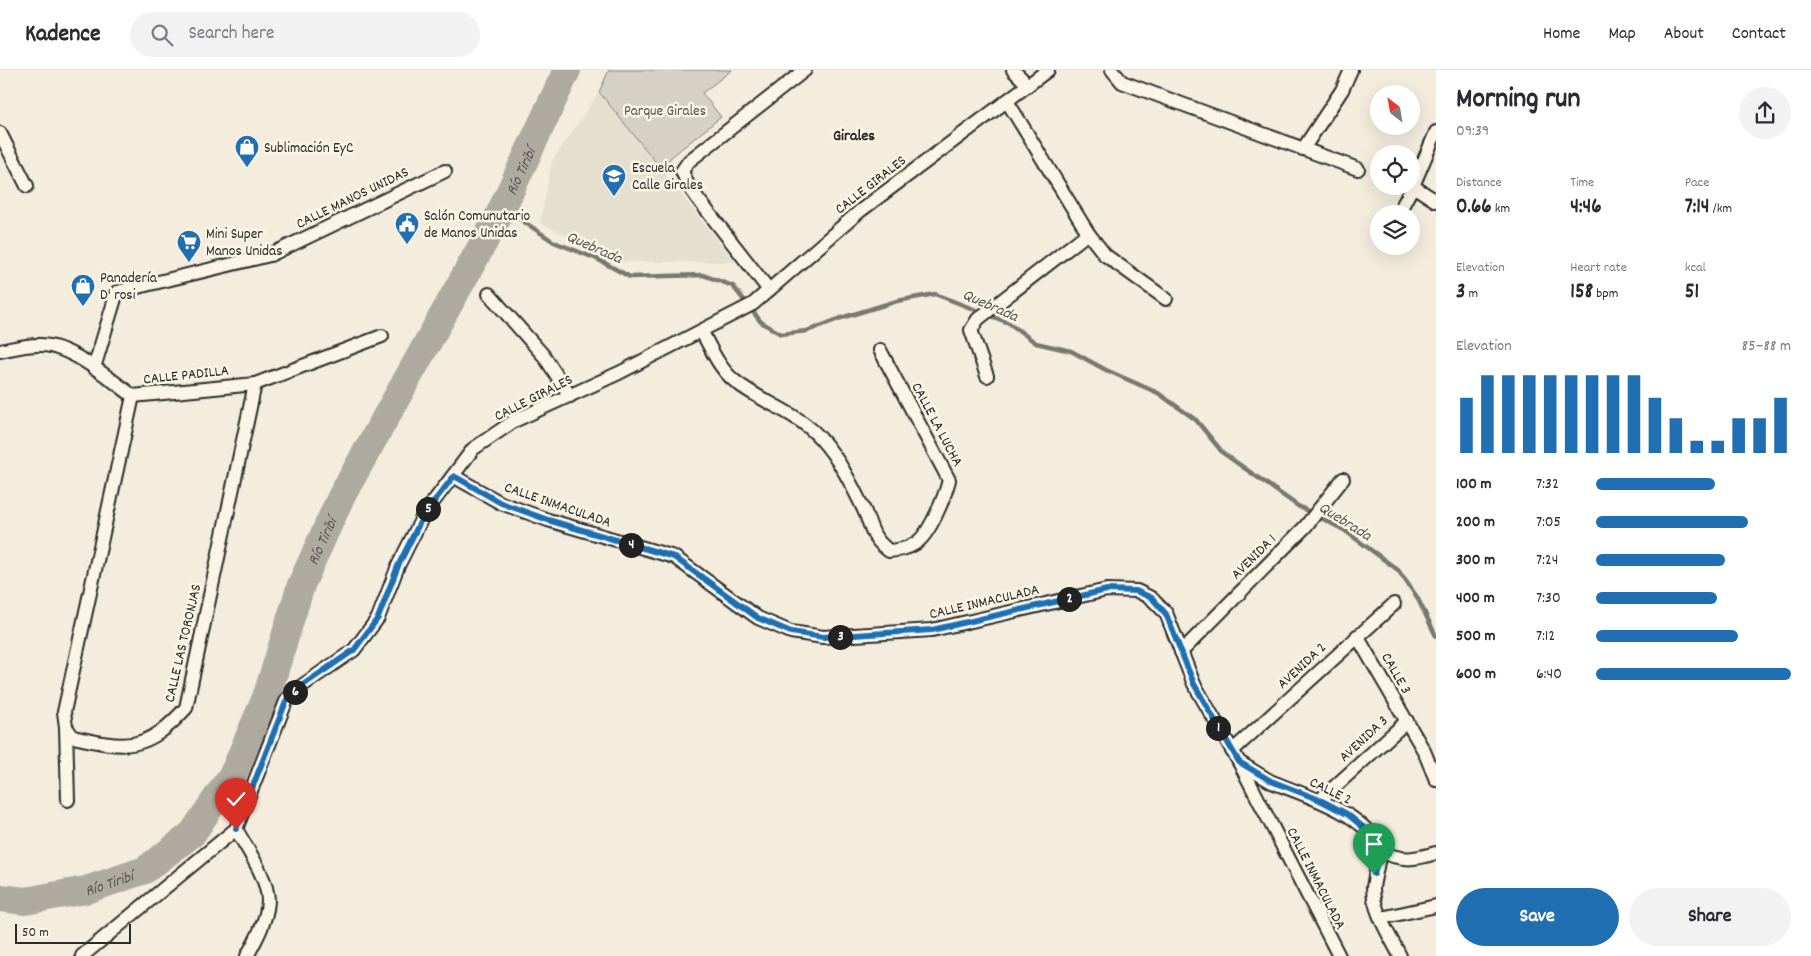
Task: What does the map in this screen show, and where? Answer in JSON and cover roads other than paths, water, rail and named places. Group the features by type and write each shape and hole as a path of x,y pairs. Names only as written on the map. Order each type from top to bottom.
{"street":[{"path":"769,290 698,199 688,185 682,171 689,161 805,70"},
{"path":"1014,70 1028,85"},
{"name":"CALLE GIRALES","path":"82,956 236,829 287,699 300,687 354,650 378,618 398,566 424,514 474,449 514,421 702,332 753,304 860,211 1048,70"},
{"path":"1112,70 1122,82 1358,169"},
{"path":"1303,149 1342,90 1351,70"},
{"path":"1007,100 1088,233 1104,255 1166,299"},
{"path":"1420,170 1436,132"},
{"path":"0,133 27,186"},
{"name":"CALLE MANOS UNIDAS","path":"94,368 117,292 270,255 445,171"},
{"path":"1420,191 1436,201"},
{"path":"987,376 972,338 971,330 978,319 1088,233"},
{"path":"489,294 544,356 570,396"},
{"name":"CALLE LA LUCHA","path":"702,332 723,369 735,382 796,416 820,438 840,464 864,510 876,541 889,551 905,549 918,542 944,498 948,480 880,350"},
{"name":"CALLE PADILLA","path":"0,351 43,344 67,352 94,368 132,396 255,384 382,336"},
{"name":"CALLE LAS TORONJAS","path":"66,727 73,737 105,744 130,746 149,740 172,724 186,708 255,384"},
{"path":"68,800 64,712 132,396"},
{"name":"CALLE INMACULADA","path":"454,476 501,503 548,520 674,557 758,618 791,632 823,637 932,630 1107,590 1136,591 1152,598 1166,614 1206,708 1239,762 1339,956"},
{"name":"AVENIDA 1","path":"1181,652 1305,527 1343,479"},
{"name":"AVENIDA 2","path":"1232,751 1394,604"},
{"name":"CALLE 3","path":"1357,636 1424,751 1436,780"},
{"name":"AVENIDA 3","path":"1320,800 1406,721"},
{"name":"CALLE 2","path":"1239,762 1271,781 1320,800 1347,814 1373,838 1379,851"},
{"path":"236,829 261,872 268,901 258,936 247,956"},
{"path":"1400,956 1381,918 1373,892 1374,874 1379,851 1395,858 1415,860 1436,854"},
{"path":"1381,918 1436,906"}],"waterway":[{"name":"Río Tiribí","path":"0,898 25,901 86,890 145,870 192,834 234,772 267,695 301,585 341,497 499,215 567,70"},
{"name":"Quebrada","path":"502,207 554,242 597,259 630,277 703,275 733,286 761,322 781,334 807,331 841,318 897,301 935,294 1009,323 1036,343 1071,351 1106,370 1158,393 1196,420 1223,453 1298,506 1344,530 1398,570 1417,597 1436,636"}],"place":[{"name":"Sublimación EyC","path":"247,168"},
{"name":"Escuela Calle Girales","path":"614,197"},
{"name":"Salón Comunutario de Manos Unidas","path":"407,245"},
{"name":"Mini Super Manos Unidas","path":"189,263"},
{"name":"Panadería D' rosi","path":"83,307"}],"district":[{"name":"Girales","path":"854,134"}],"park label":[{"name":"Parque Girales","path":"665,110"}]}
